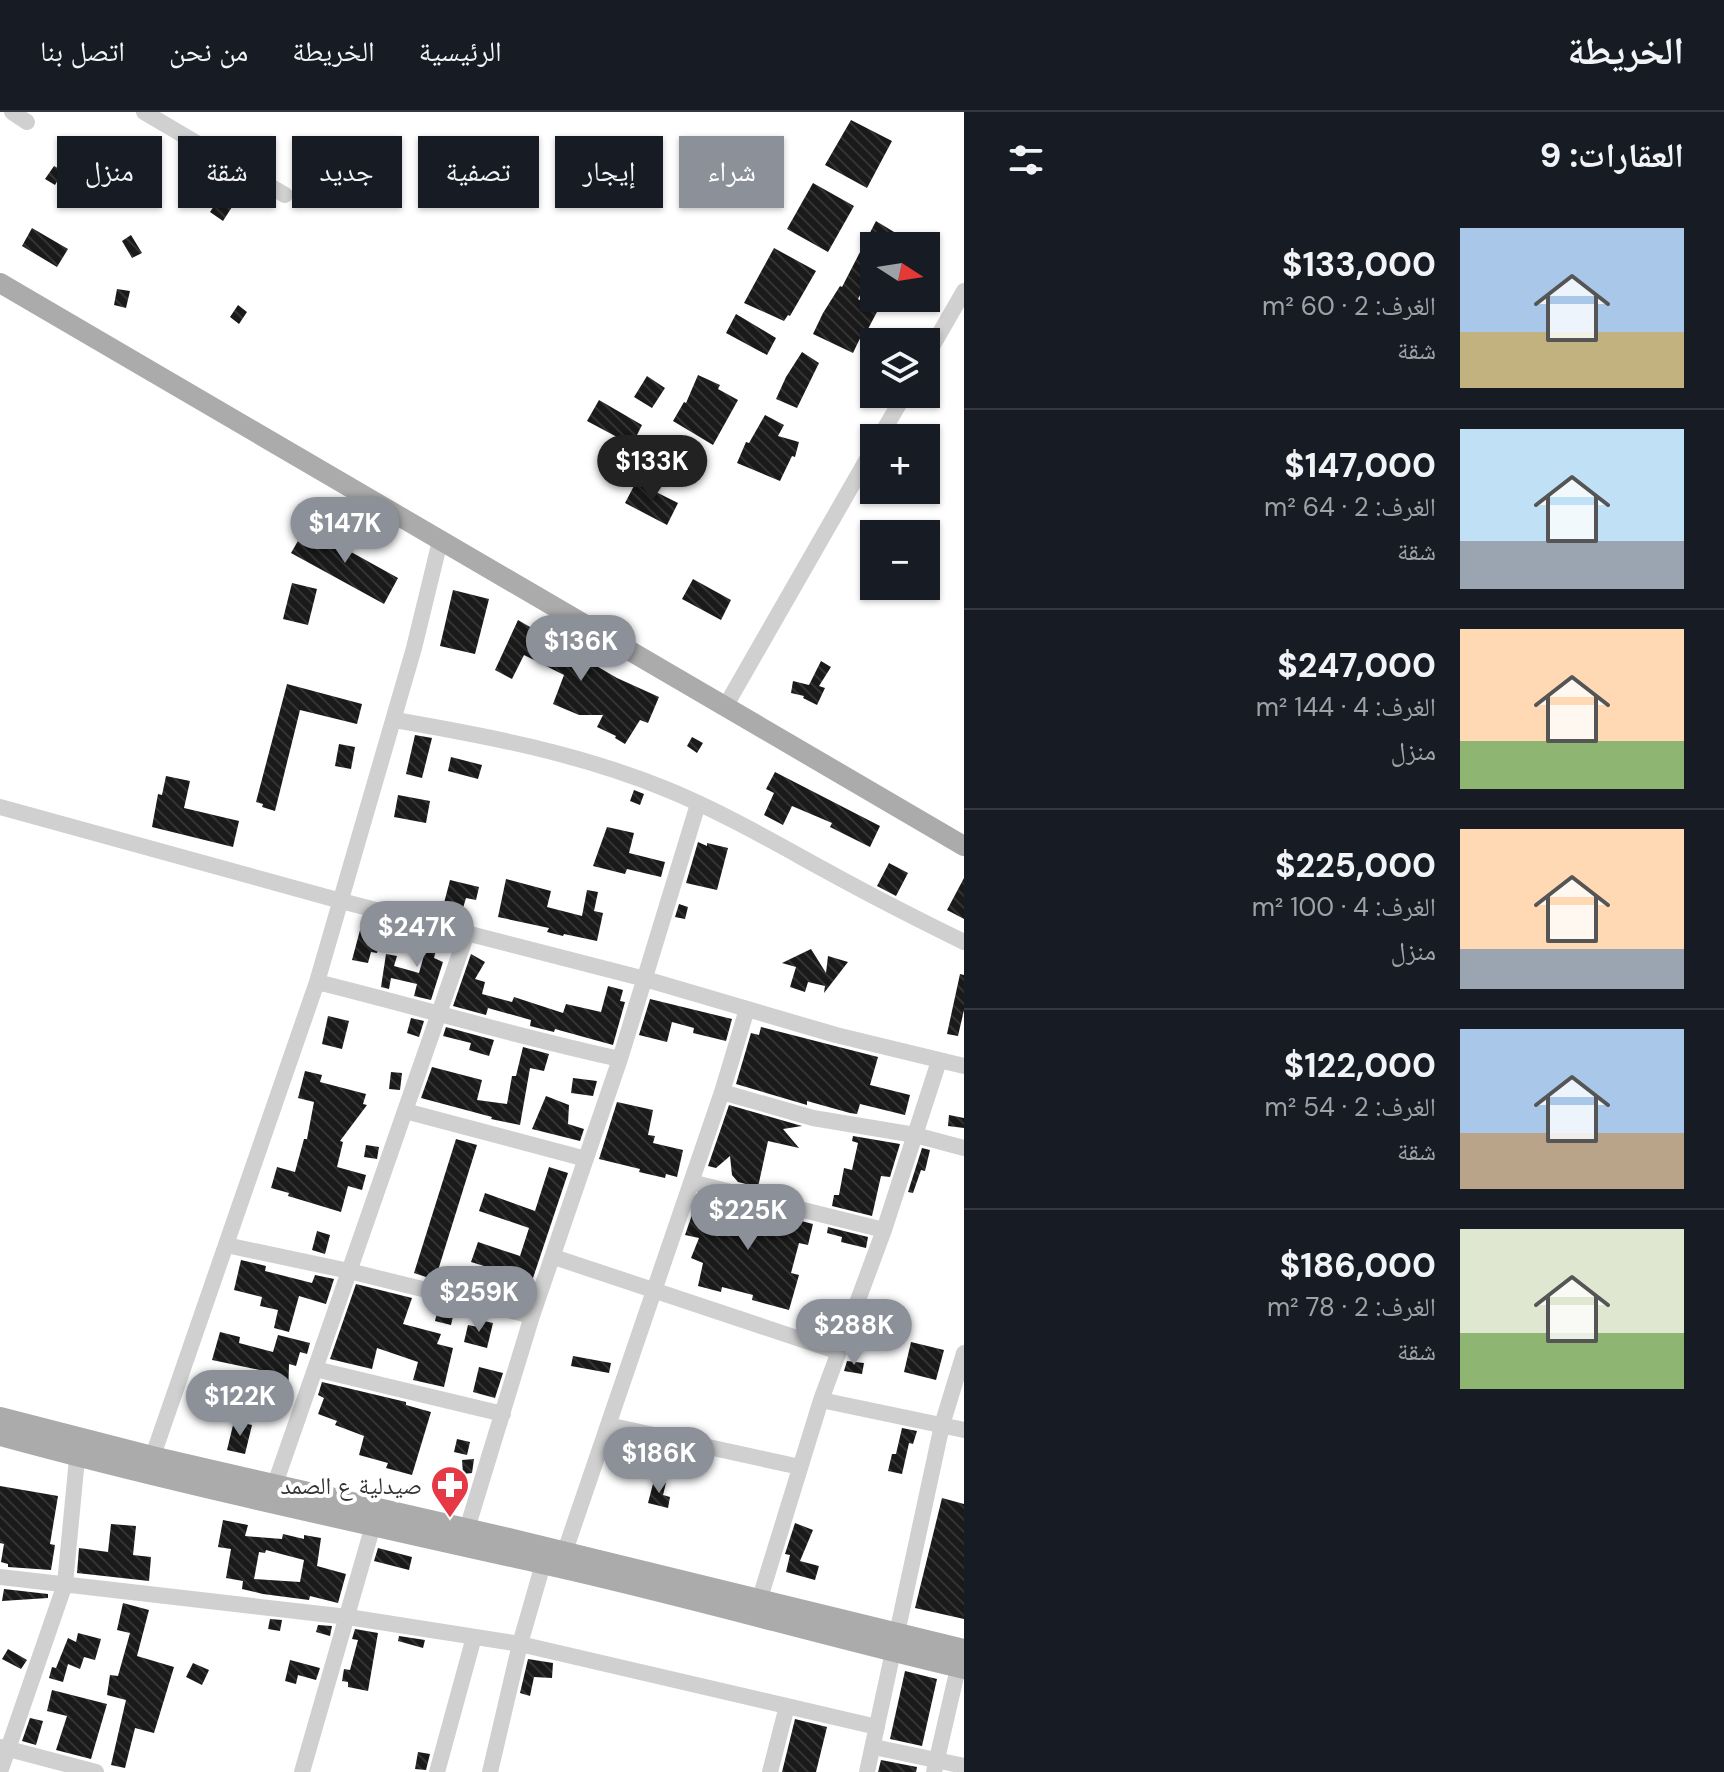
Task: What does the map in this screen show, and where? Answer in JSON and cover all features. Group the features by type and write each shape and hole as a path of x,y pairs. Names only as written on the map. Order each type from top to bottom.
{"main road":[{"path":"0,283 964,856"},
{"path":"0,294 964,846"},
{"path":"0,1417 78,1448"},
{"path":"0,1436 78,1448 150,1464 375,1518 543,1564 897,1643"},
{"path":"150,1464 275,1484 375,1518 467,1529 760,1598 962,1662"}],"street":[{"path":"12,112 27,122"},
{"path":"144,112 285,195"},
{"path":"940,333 964,291"},
{"path":"725,707 860,471"},
{"path":"150,1464 317,982 395,720 438,546"},
{"path":"395,720 473,733 574,756 667,789 964,942"},
{"path":"467,1529 532,1316 620,1059 698,804"},
{"path":"0,807 964,1066"},
{"path":"275,1484 467,933"},
{"path":"317,982 440,1012 534,1040 620,1059"},
{"path":"565,1551 722,1092 747,1009"},
{"path":"760,1598 821,1400 884,1230 939,1061"},
{"path":"722,1092 813,1118 915,1135 964,1148"},
{"path":"405,1111 586,1159"},
{"path":"691,1182 884,1230"},
{"path":"226,1245 349,1271 532,1316"},
{"path":"554,1257 839,1352"},
{"path":"867,1772 942,1425 964,1353"},
{"path":"315,1369 503,1414"},
{"path":"821,1400 964,1430"},
{"path":"608,1425 800,1467"},
{"path":"0,1772 4,1748 65,1584 78,1448"},
{"path":"302,1772 375,1518"},
{"path":"490,1772 520,1644 543,1564"},
{"path":"0,1577 348,1617 520,1644 877,1727"},
{"path":"437,1772 474,1637"},
{"path":"935,1767 962,1662"},
{"path":"770,1772 787,1706"},
{"path":"874,1747 935,1767 964,1766"},
{"path":"4,1748 96,1772"}],"building":[{"path":"851,120 892,141 867,188 825,165"},
{"path":"54,166 57,168 55,185 45,179"},
{"path":"813,183 854,206 828,252 787,229"},
{"path":"213,208 231,208 223,221 210,212"},
{"path":"876,221 894,232 870,232"},
{"path":"32,228 68,249 57,267 22,246"},
{"path":"131,235 142,253 132,258 122,241"},
{"path":"774,248 816,271 784,321 744,303"},
{"path":"860,252 860,312 877,312 869,328 860,328 860,338 853,353 813,334 823,313 842,287"},
{"path":"117,289 130,291 126,308 114,305"},
{"path":"238,305 247,312 239,324 230,317"},
{"path":"736,314 776,338 767,355 726,333"},
{"path":"802,352 819,363 797,408 776,399"},
{"path":"698,375 720,385 718,389 738,400 713,445 673,421 686,403"},
{"path":"647,376 665,388 652,408 634,397"},
{"path":"599,400 642,425 632,445 587,421"},
{"path":"765,415 784,425 778,436 799,442 795,457 792,456 780,481 737,463 746,442 749,443"},
{"path":"661,440 703,460 693,482 650,462"},
{"path":"636,482 678,503 667,525 625,503"},
{"path":"306,527 398,578 384,604 291,553"},
{"path":"693,579 731,600 721,620 682,599"},
{"path":"292,583 317,589 308,625 283,619"},
{"path":"453,590 489,599 475,654 440,646"},
{"path":"518,620 617,678 659,697 648,723 640,720 625,744 597,727 603,715 579,715 553,704 564,675 524,655 512,679 495,670"},
{"path":"821,661 831,667 819,686 825,688 817,705 804,696 791,693 793,681 809,685"},
{"path":"287,684 362,704 357,724 300,710 275,811 256,802"},
{"path":"415,735 432,738 422,778 406,774"},
{"path":"692,737 703,743 697,753 687,746"},
{"path":"339,744 355,747 351,769 335,766"},
{"path":"451,757 482,765 478,779 448,771"},
{"path":"775,772 880,826 870,847 830,827 832,823 792,806 783,825 764,815 774,793 766,789"},
{"path":"166,776 190,781 184,808 239,821 233,847 152,827 158,794 162,795"},
{"path":"634,790 644,794 640,805 630,801"},
{"path":"398,795 430,801 426,823 394,817"},
{"path":"607,827 634,833 629,853 665,862 661,877 627,869 625,874 593,866"},
{"path":"698,842 728,848 717,890 686,883"},
{"path":"889,863 908,873 896,896 877,886"},
{"path":"964,878 964,919 947,910"},
{"path":"506,879 551,891 547,907 582,916 587,890 598,892 594,911 603,913 597,941 563,936 547,932 549,928 498,917"},
{"path":"450,880 479,887 476,900 466,898 463,908 444,903"},
{"path":"679,904 688,907 685,919 675,917"},
{"path":"363,919 384,924 377,953 371,952 368,963 352,960"},
{"path":"414,934 439,939 434,958 443,962 431,1000 414,996 417,984 391,978 389,989 381,987 386,954 397,956 394,966 419,973 426,948 412,944"},
{"path":"811,949 826,973 828,956 848,962 824,993 825,986 808,982 805,992 790,987 796,967 782,963"},
{"path":"471,954 485,962 475,979 485,982 482,994 512,1002 514,997 563,1013 566,1004 601,1012 608,986 623,990 620,1001 625,1002 613,1045 555,1029 554,1032 530,1026 531,1020 488,1008 486,1015 453,1006"},
{"path":"960,974 964,975 964,1010 958,1036 947,1034"},
{"path":"650,999 732,1019 726,1041 693,1033 694,1028 672,1022 667,1042 639,1035"},
{"path":"328,1016 349,1021 342,1049 322,1044"},
{"path":"411,1018 424,1021 419,1037 407,1033"},
{"path":"446,1027 494,1040 489,1056 469,1050 471,1043 443,1036"},
{"path":"761,1027 878,1057 870,1085 910,1095 905,1115 860,1104 857,1114 850,1113 807,1101 807,1105 736,1084 751,1033 759,1035"},
{"path":"523,1047 549,1054 544,1071 530,1068 520,1125 421,1098 432,1067 482,1080 477,1100 507,1104 512,1076 516,1076"},
{"path":"305,1071 322,1075 320,1082 366,1094 363,1104 367,1105 340,1141 343,1142 337,1167 366,1175 362,1190 348,1186 341,1212 271,1188 277,1167 295,1172 304,1139 307,1139 314,1102 298,1098"},
{"path":"391,1072 402,1073 400,1090 389,1089"},
{"path":"573,1078 597,1081 593,1096 571,1093"},
{"path":"546,1096 569,1105 568,1124 584,1129 580,1141 532,1129"},
{"path":"617,1102 653,1110 648,1135 655,1136 653,1143 683,1150 677,1177 666,1174 665,1178 639,1172 640,1169 599,1159"},
{"path":"729,1105 802,1126 783,1129 799,1148 768,1141 758,1187 738,1182 732,1175 730,1156 716,1168 708,1166"},
{"path":"949,1115 964,1118 964,1128 948,1126"},
{"path":"853,1136 900,1144 890,1177 881,1176 872,1216 832,1206 834,1195 839,1195 844,1168 852,1170 858,1143 852,1141"},
{"path":"456,1139 477,1145 435,1280 414,1273"},
{"path":"366,1145 379,1147 377,1159 364,1157"},
{"path":"922,1148 930,1150 925,1171 921,1170 913,1193 908,1192"},
{"path":"549,1167 568,1173 532,1281 525,1279 520,1298 492,1291 497,1270 471,1262 478,1242 520,1256 529,1228 479,1211 485,1193 535,1211"},
{"path":"718,1200 813,1224 808,1245 799,1243 791,1273 799,1275 789,1310 752,1300 753,1295 722,1287 721,1292 698,1286 703,1263 691,1258 699,1238 685,1235 694,1209 715,1214"},
{"path":"828,1227 868,1237 866,1248 841,1242 842,1237 827,1233"},
{"path":"317,1231 330,1235 325,1254 312,1250"},
{"path":"241,1260 266,1266 265,1271 312,1283 315,1275 334,1279 326,1304 299,1296 289,1332 274,1328 278,1310 260,1306 262,1297 234,1290"},
{"path":"356,1284 412,1298 403,1324 441,1334 437,1344 453,1348 444,1387 413,1380 418,1362 377,1348 372,1369 330,1359"},
{"path":"439,1305 455,1308 451,1325 435,1321"},
{"path":"480,1320 493,1323 487,1348 464,1342 468,1325 478,1327"},
{"path":"220,1332 240,1337 239,1343 273,1352 278,1335 310,1343 307,1354 300,1352 296,1366 289,1364 288,1399 276,1396 279,1374 212,1360"},
{"path":"911,1342 944,1350 936,1380 904,1372"},
{"path":"573,1356 611,1363 609,1373 571,1366"},
{"path":"847,1361 864,1363 862,1374 844,1371"},
{"path":"479,1367 503,1373 495,1398 473,1392"},
{"path":"322,1382 406,1402 406,1405 431,1412 412,1475 386,1468 388,1463 359,1455 364,1436 335,1425 337,1421 318,1414 324,1398 318,1395"},
{"path":"234,1421 252,1425 245,1454 227,1450"},
{"path":"902,1428 917,1431 913,1444 909,1443 902,1474 888,1471"},
{"path":"457,1439 470,1442 467,1455 454,1452"},
{"path":"474,1459 472,1473 463,1474 462,1460"},
{"path":"654,1480 666,1483 663,1495 670,1497 668,1508 648,1503"},
{"path":"0,1486 58,1496 50,1544 55,1545 51,1570 8,1567 8,1564 1,1562 4,1544 0,1543"},
{"path":"942,1498 964,1504 964,1619 915,1608"},
{"path":"223,1520 248,1525 245,1536 282,1539 283,1534 304,1539 304,1535 321,1538 317,1566 346,1574 338,1603 310,1596 309,1600 242,1589 243,1581 226,1578 231,1549 218,1547","holes":["266,1550 304,1560 300,1582 254,1579 259,1552 265,1553"]},
{"path":"795,1523 813,1530 800,1561 819,1566 815,1580 786,1572 790,1555 785,1554"},
{"path":"111,1524 136,1526 133,1555 151,1557 149,1581 77,1573 79,1548 108,1552"},
{"path":"378,1548 412,1557 409,1570 374,1561"},
{"path":"4,1589 48,1594 48,1598 2,1601"},
{"path":"123,1603 149,1610 137,1656 174,1667 154,1733 135,1728 125,1768 111,1765 126,1700 107,1695 110,1675 118,1676 130,1633 117,1630"},
{"path":"270,1619 282,1620 280,1631 268,1629"},
{"path":"318,1625 332,1626 330,1636 316,1632"},
{"path":"355,1629 378,1633 368,1691 348,1687 348,1682 342,1681 344,1669 350,1670 358,1640 352,1639"},
{"path":"78,1633 101,1639 95,1660 84,1657 80,1669 68,1664 63,1682 49,1678 68,1638 76,1642"},
{"path":"399,1636 425,1640 423,1648 398,1641"},
{"path":"8,1649 27,1660 21,1669 2,1659"},
{"path":"528,1659 553,1663 552,1678 534,1677 530,1696 520,1693"},
{"path":"290,1660 320,1668 316,1680 298,1675 296,1684 285,1681"},
{"path":"193,1663 209,1670 202,1685 186,1677"},
{"path":"905,1671 937,1679 922,1746 890,1739"},
{"path":"52,1690 107,1704 91,1759 56,1750 67,1716 47,1711"},
{"path":"30,1718 43,1721 36,1745 22,1741"},
{"path":"795,1719 827,1727 816,1772 782,1772"},
{"path":"418,1752 430,1754 426,1770 415,1769"},
{"path":"881,1760 917,1767 916,1772 878,1772"}],"place":[{"name":"صيدلية ع الصمد","path":"450,1519"}]}
